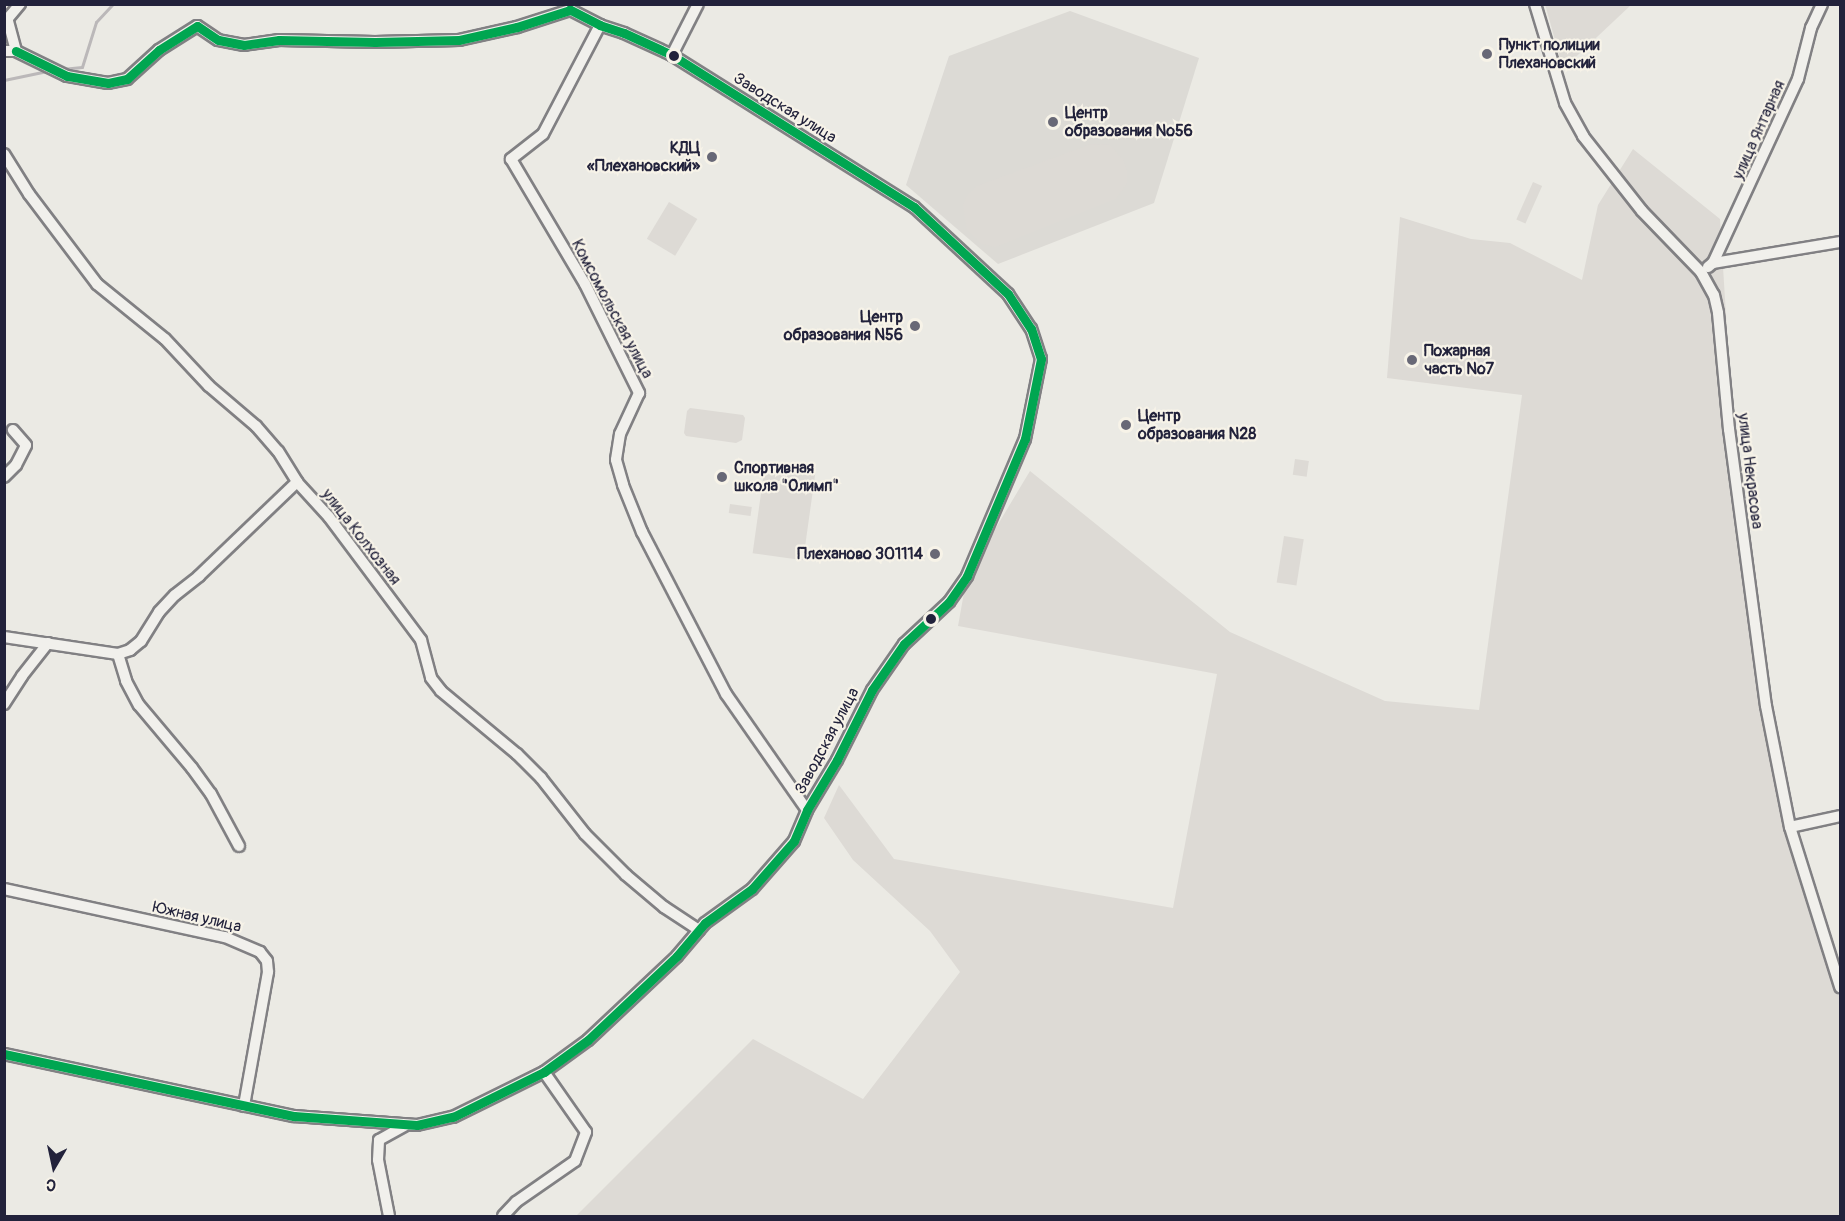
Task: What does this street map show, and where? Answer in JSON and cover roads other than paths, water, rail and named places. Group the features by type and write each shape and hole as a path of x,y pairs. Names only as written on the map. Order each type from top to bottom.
{"street":[{"path":"10,51 6,22 20,4"},
{"path":"672,55 698,4"},
{"name":"улица Некрасова","path":"1535,4 1565,103 1582,136 1642,212 1701,272 1714,295 1718,313 1729,429 1766,706 1791,826 1840,987"},
{"name":"улица Янтарная","path":"1713,263 1798,79 1811,28 1822,4"},
{"name":"Заводская улица","path":"10,51 67,76 108,83 128,79 159,50 197,26 218,40 244,45 279,40 375,42 459,40 508,29 570,10 600,26 624,33 672,55 914,207 1008,294 1031,329 1040,353 1040,368 1025,439 967,576 949,602 903,644 872,690 837,760 807,810 794,841 765,876 743,897 699,930 677,956 588,1040 544,1072 453,1117 412,1124"},
{"name":"Комсомольская улица","path":"600,26 543,134 511,159 585,284 639,393 622,427 616,453 623,485 642,532 665,581 726,694 807,810"},
{"name":"улица Колхозная","path":"4,154 29,194 97,284 165,339 209,386 256,426 278,451 297,482 328,517 421,640 431,678 441,691 500,738 525,762 585,834 626,875 664,907 699,930"},
{"path":"1701,272 1713,263 1840,242"},
{"path":"4,477 16,465 26,446 13,430"},
{"path":"4,637 118,654 139,644 159,612 175,595 199,576 297,482"},
{"path":"4,704 48,643"},
{"path":"118,654 126,681 139,705 192,768 240,846"},
{"path":"1791,826 1840,816"},
{"name":"Южная улица","path":"4,889 225,937 261,952 268,968 244,1106"},
{"path":"4,1054 294,1116 412,1124"},
{"path":"503,1216 516,1202 575,1161 586,1132 544,1072"},
{"path":"388,1216 378,1160 379,1140 412,1124"}],"waterway":[{"path":"62,69 82,67 96,22 113,4"},
{"path":"4,80 47,71"}],"place":[{"name":"Пункт полиции Плехановский","path":"1487,54"},
{"name":"Центр образования №56","path":"1053,122"},
{"name":"КДЦ «Плехановский»","path":"712,157"},
{"name":"Центр образования N56","path":"915,326"},
{"name":"Пожарная часть №7","path":"1412,360"},
{"name":"Центр образования N28","path":"1126,425"},
{"name":"Спортивная школа \"Олимп\"","path":"722,477"},
{"name":"Плеханово 301114","path":"935,554"}]}
